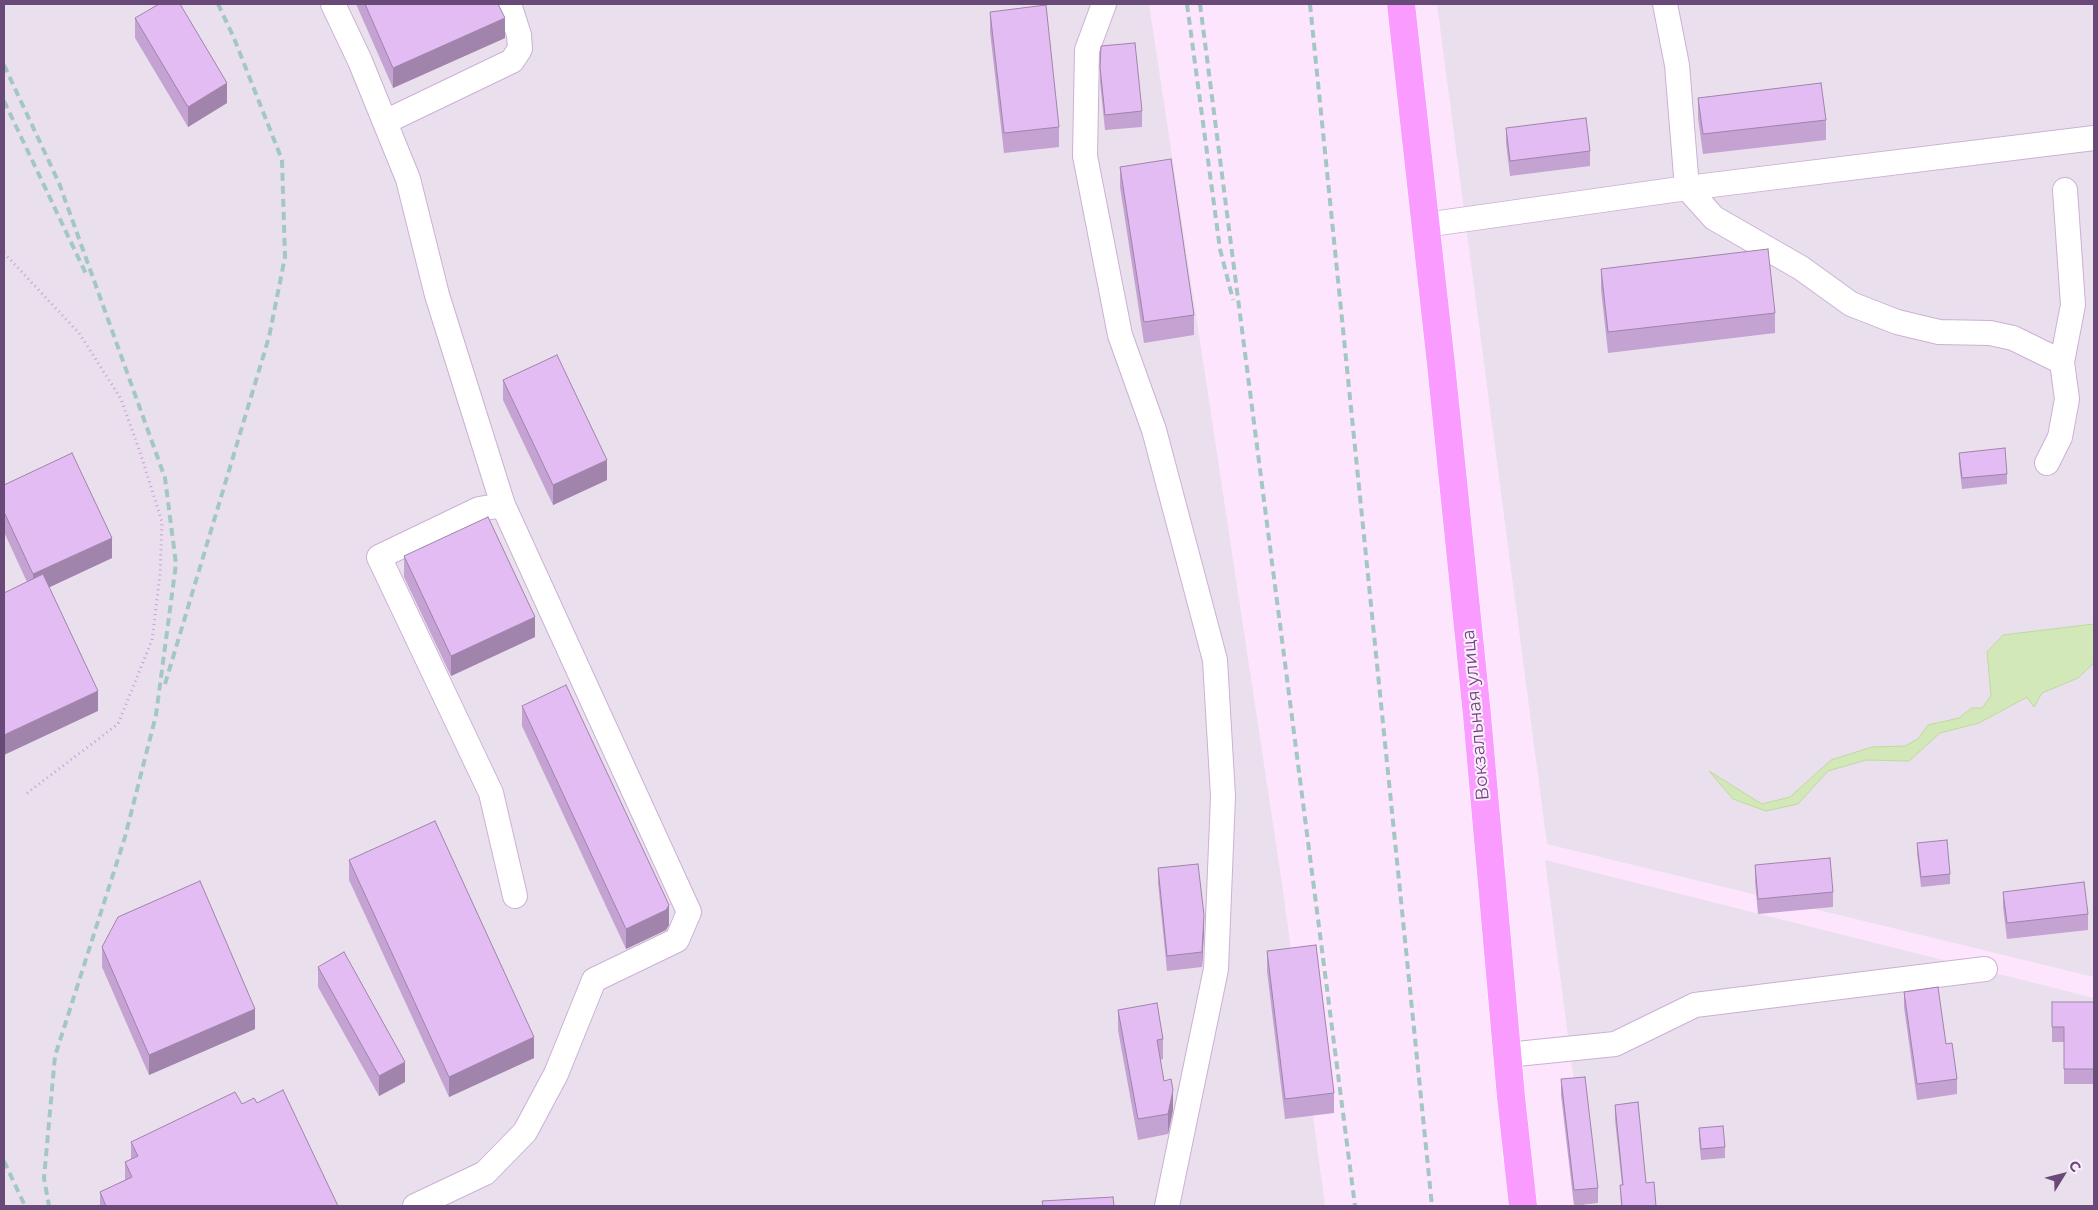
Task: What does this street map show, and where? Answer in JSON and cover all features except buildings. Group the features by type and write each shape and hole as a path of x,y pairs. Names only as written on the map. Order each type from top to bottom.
{"main road":[{"name":"Вокзальная улица","path":"1401,4 1439,344 1477,715 1507,1056 1523,1206"}],"lane":[{"path":"333,4 408,179 437,295 502,506 689,912 677,940 594,980 556,1074 525,1132 485,1173 415,1206"},
{"path":"385,122 512,61 520,49 510,4"},
{"path":"1104,4 1087,50 1085,156 1120,335 1154,430 1215,660 1223,796 1216,969 1167,1206"},
{"path":"1665,4 1677,65 1687,188 1714,218 1801,268 1851,304 1897,322 1939,332 1990,333 2013,338 2062,362"},
{"path":"1425,225 1687,188 2094,138"},
{"path":"2047,463 2060,437 2067,399 2062,362 2073,305 2065,190"},
{"path":"502,506 479,509 379,556 491,793 515,896"},
{"path":"1507,1056 1615,1044 1695,1005 1985,969"}],"path":[{"path":"4,253 79,334 120,399 141,455 162,522 160,574 152,640 118,724 26,794"}],"shaded area":[{"path":"4,4 1149,4 1283,890 1325,1206 4,1206"},
{"path":"1437,4 2094,4 2094,977 1547,844"},
{"path":"2094,624 2094,663 2078,678 2042,693 2034,707 2027,697 1979,723 1940,733 1909,761 1866,760 1828,771 1798,804 1766,811 1733,799 1709,771 1762,804 1790,797 1831,760 1872,747 1905,746 1918,739 1928,725 1959,718 1972,708 1982,708 1991,696 1987,652 2003,635"},
{"path":"1545,860 2094,998 2094,1206 1590,1206"}],"railway":[{"path":"165,684 269,337 285,257 282,160 234,38 218,4"},
{"path":"1187,4 1220,249 1233,300"},
{"path":"1200,4 1355,1206"},
{"path":"1310,4 1432,1206"},
{"path":"4,65 59,183 165,478 176,564 156,715 125,837 55,1056 44,1178 49,1206"},
{"path":"4,101 86,274"},
{"path":"4,1161 25,1206"}]}
